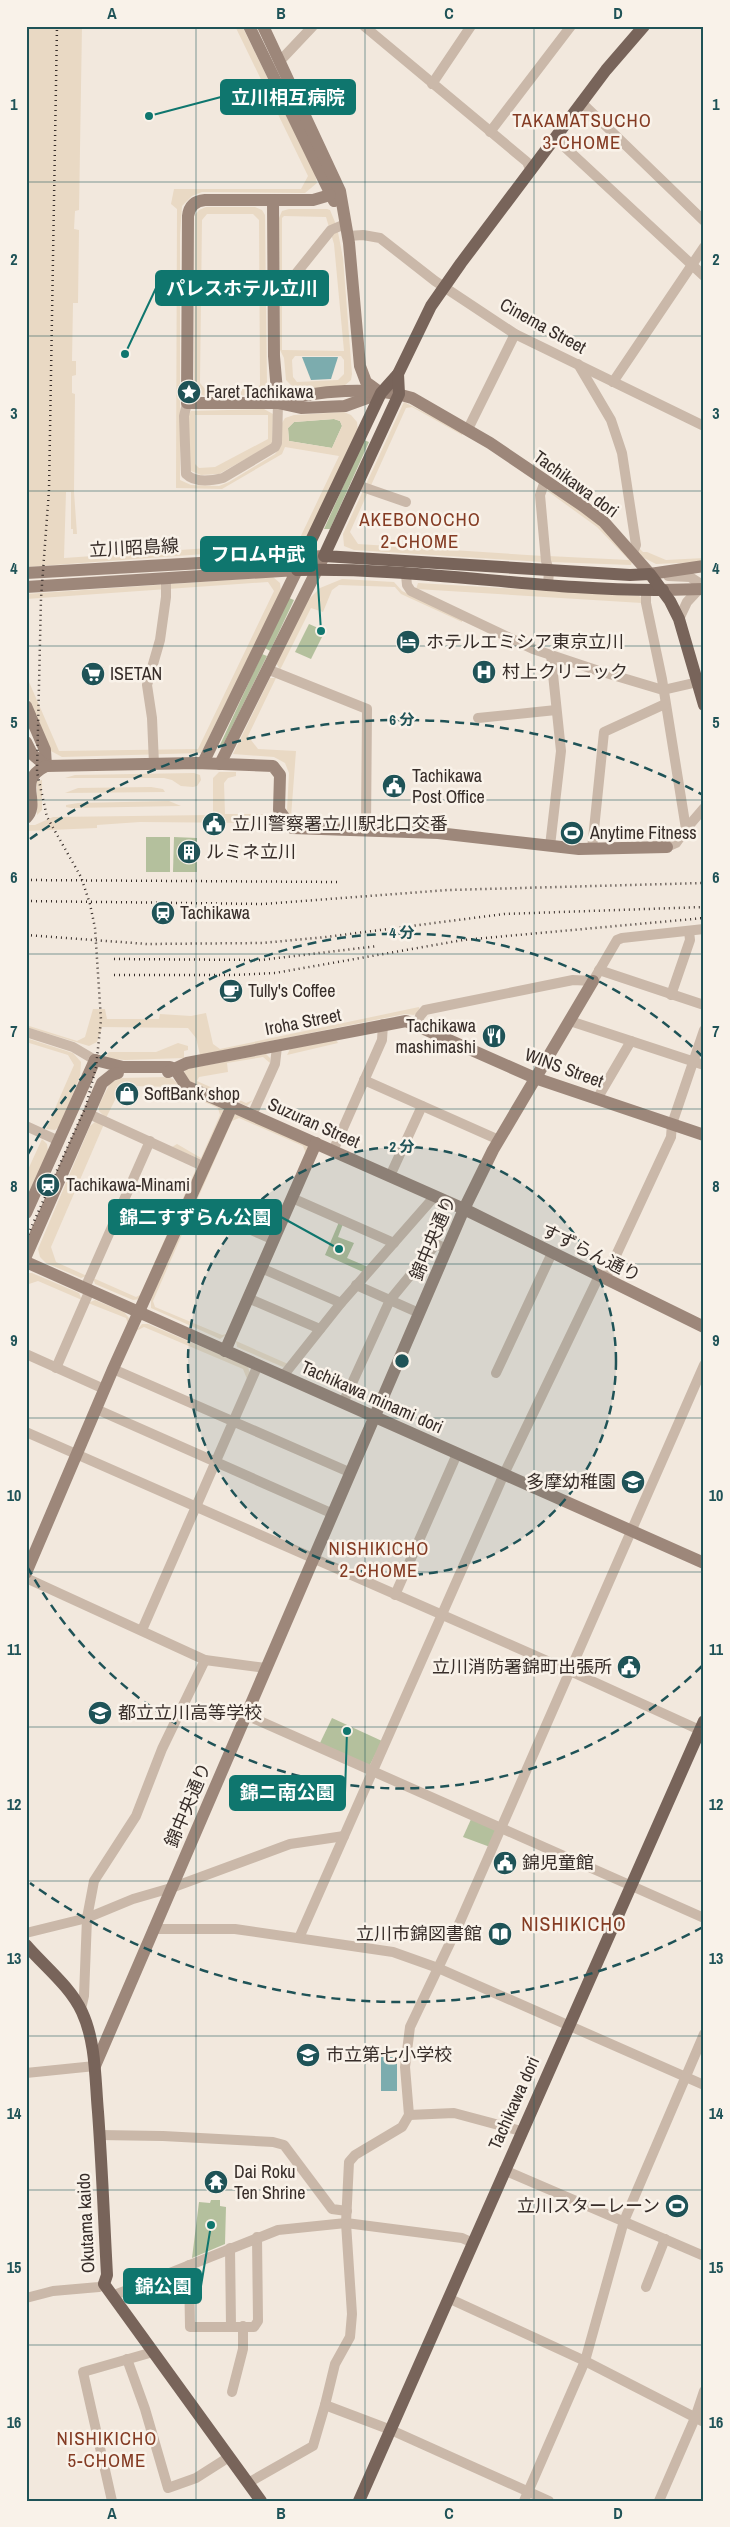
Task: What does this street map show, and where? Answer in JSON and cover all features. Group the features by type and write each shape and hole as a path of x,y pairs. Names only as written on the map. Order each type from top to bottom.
{"main road":[{"path":"644,26 581,102 431,306 398,374 381,393 297,570 663,590"},
{"path":"398,374 399,394 324,556 380,557 630,575 650,574"},
{"name":"Tachikawa dori","path":"650,574 663,590 679,619 703,701"},
{"name":"Tachikawa dori","path":"359,2501 521,2131 702,1728"},
{"name":"Okutama kaido","path":"26,1944 65,1987 81,2009 89,2031 100,2136 107,2275 104,2284 261,2501"}],"street":[{"path":"249,26 336,193 345,225 360,366 366,382 381,393"},
{"path":"263,26 324,168"},
{"path":"279,62 313,26"},
{"path":"364,26 527,162 531,171"},
{"path":"490,132 571,26"},
{"path":"432,84 467,28"},
{"path":"581,102 704,220"},
{"path":"555,138 704,276"},
{"path":"273,200 274,356 278,403 277,443 275,447 223,478 195,480 186,474 184,416 187,403 189,211 196,202 205,200 273,200 313,200 336,193"},
{"path":"273,291 282,291 331,230 345,225"},
{"name":"Cinema Street","path":"345,225 380,238 435,281 516,334 704,426"},
{"path":"613,382 690,265 704,247"},
{"path":"468,429 516,334"},
{"path":"578,364 610,420 622,453 636,545 632,552"},
{"name":"Tachikawa dori","path":"187,403 278,403 301,395 344,392 399,394 412,398 468,429 604,522 650,574"},
{"path":"545,481 540,496 546,562 549,570 548,585"},
{"path":"357,485 406,502"},
{"path":"220,764 324,556"},
{"name":"立川昭島線","path":"26,573 324,556"},
{"path":"650,574 704,566"},
{"path":"202,763 297,570"},
{"name":"立川昭島線","path":"26,587 297,570"},
{"path":"650,574 690,578 702,588"},
{"path":"406,575 407,585 411,591 551,655 664,690 698,682"},
{"path":"154,764 152,718 147,685 160,640 166,578"},
{"path":"663,590 702,588"},
{"path":"679,619 687,602 702,588"},
{"path":"646,590 646,603 664,690 686,829"},
{"path":"550,846 561,767 561,746 551,655"},
{"path":"267,669 367,709 366,829"},
{"path":"592,849 604,732 665,704"},
{"path":"26,706 45,750 46,766"},
{"path":"478,718 556,710"},
{"path":"26,742 32,754 46,766"},
{"path":"26,818 30,811 30,780 33,774 46,766 202,763 269,765 277,768 280,778 279,810 292,828 366,829 438,833 592,849 667,847 676,843 704,808"},
{"path":"596,976 617,940 704,929"},
{"path":"671,995 690,940 690,931"},
{"path":"416,1025 425,1010 596,976 704,1005"},
{"name":"錦中央通り","path":"94,2066 331,1513 464,1209 498,1140 596,976"},
{"name":"Iroha Street","path":"175,1070 187,1062 277,1047 399,1020 416,1025"},
{"path":"570,1021 704,1065"},
{"path":"333,1151 382,1040 383,1024"},
{"name":"WINS Street","path":"416,1025 535,1078 704,1134"},
{"path":"299,1938 504,1474 670,1137 672,1124 704,1030"},
{"path":"26,1032 73,1047 95,1060 102,1067 118,1073"},
{"path":"597,1099 631,1041"},
{"path":"252,1115 275,1064 277,1047"},
{"path":"26,1573 104,1389 232,1106 186,1086 175,1070 170,1067 117,1066 95,1060"},
{"path":"26,1214 30,1196 59,1141 95,1060"},
{"path":"26,1256 102,1083 112,1074 158,1073 175,1070"},
{"path":"364,1080 498,1140"},
{"name":"Suzuran Street","path":"232,1106 464,1209"},
{"path":"390,1176 422,1106"},
{"path":"89,1114 205,1167"},
{"path":"26,1126 59,1141"},
{"path":"56,1368 87,1289 150,1141"},
{"path":"225,1350 316,1143"},
{"path":"283,1376 356,1285 435,1196"},
{"path":"292,1198 394,1243"},
{"path":"189,1203 274,1240"},
{"name":"すずらん通り","path":"464,1209 602,1278 704,1326"},
{"path":"343,1404 390,1300 436,1244 447,1249"},
{"path":"496,1373 552,1253"},
{"name":"Tachikawa minami dori","path":"26,1262 704,1563"},
{"path":"261,1268 341,1303"},
{"path":"356,1285 419,1313"},
{"path":"248,1298 320,1329"},
{"path":"26,1354 104,1389"},
{"path":"142,1630 258,1365"},
{"path":"248,2483 313,2446 335,2364 350,2337 352,2314 346,2223 349,2162 355,2155 402,2127 409,2116 405,2067 410,2027 570,1671 704,1365"},
{"path":"113,1369 350,1472"},
{"path":"96,1409 331,1513"},
{"path":"26,1432 441,1616 702,1728"},
{"path":"395,1595 457,1454"},
{"path":"26,1578 205,1660 266,1668"},
{"path":"81,2009 84,1996 87,1918 94,1881 136,1816 162,1749 205,1660"},
{"path":"246,1715 704,1918"},
{"path":"26,1933 87,1918 133,1899 171,1888 290,1844 344,1836"},
{"path":"153,1929 235,1929 393,1952 438,1968 704,2085"},
{"path":"526,2496 586,2361 624,2222 687,2078 704,2034"},
{"path":"26,2073 94,2066"},
{"path":"409,2116 454,2113 521,2131"},
{"path":"100,2136 163,2136 273,2142 284,2145 332,2209 347,2211"},
{"path":"504,2170 704,2256"},
{"path":"112,2296 278,2230 346,2223 462,2238 473,2243"},
{"path":"189,2265 190,2327 254,2327 258,2321 257,2237"},
{"path":"646,2286 665,2239"},
{"path":"230,2248 231,2326"},
{"path":"26,2298 53,2291 98,2288 104,2284"},
{"path":"448,2298 586,2361 700,2420"},
{"path":"232,2392 243,2349 243,2326"},
{"path":"112,2501 83,2372 153,2352"},
{"path":"127,2360 145,2409 168,2488 196,2478 229,2457"},
{"path":"659,2501 700,2420 704,2391"},
{"path":"325,2404 391,2430 526,2496 549,2501"}],"green space":[{"path":"334,419 340,421 342,426 332,448 289,441 288,428 294,422"},
{"path":"364,440 369,442 330,529 324,529"},
{"path":"289,598 294,600 270,651 265,648"},
{"path":"309,624 325,631 311,659 295,652"},
{"path":"262,654 267,656 222,747 219,747"},
{"path":"146,837 170,837 170,872 146,872"},
{"path":"174,837 197,838 197,872 173,872"},
{"path":"339,1222 343,1224 338,1237 354,1243 347,1258 368,1267 363,1272 325,1255"},
{"path":"332,1718 382,1741 369,1767 320,1743"},
{"path":"472,1817 499,1828 490,1847 463,1837"},
{"path":"211,2200 220,2200 220,2206 226,2207 225,2244 192,2258 199,2202 210,2203"}],"shaded area":[{"path":"28,26 82,26 79,210 75,211 74,229 79,230 78,303 73,303 72,361 76,361 76,375 72,376 72,393 75,394 74,492 77,534 73,534 73,529 71,529 71,492 66,492 64,558 298,542 339,456 285,447 282,454 222,489 176,488 177,209 171,204 174,189 301,189 308,176 235,26 242,26 315,174 317,183 305,193 202,192 192,196 182,206 180,235 180,480 191,485 219,486 229,482 275,454 278,450 282,423 285,418 294,415 344,412 351,415 357,422 358,431 305,544 300,547 26,567","holes":["334,419 340,421 342,426 332,448 289,441 288,428 294,422"]},
{"path":"206,207 255,207 262,210 265,215 267,384 261,395 205,396 197,393 194,388 195,215 199,210","holes":["207,214 253,214 259,220 260,385 256,389 205,389 200,383 202,220"]},
{"path":"289,209 327,209 330,210 337,227 343,258 352,374 351,380 344,386 301,390 293,387 286,380 284,358 280,350 279,218 282,211","holes":["284,216 326,217 334,244 344,351 282,350 282,218","295,356 341,356 344,360 344,374 338,380 297,382 293,377 292,360"]},
{"path":"404,402 463,432 462,435 412,407 406,408 350,532 358,544 543,556 542,562 354,550 344,546 343,534"},
{"path":"264,409 273,414 272,444 219,474 201,475 191,471 188,465 188,416 191,411","holes":["195,415 268,415 268,439 215,467 199,468 195,464"]},
{"path":"549,489 599,524 632,562 631,565 550,562 548,556 629,560 597,527 546,490"},
{"path":"639,548 643,552 666,560 704,558 704,562 656,564 638,553"},
{"path":"273,577 280,583 281,592 201,753 62,757 51,751 26,692 26,675 59,751 198,749 274,591 268,582 26,599 26,594"},
{"path":"342,579 394,582 402,591 462,618 462,622 401,594 395,587 339,585 332,590 323,612 311,608 280,670 276,663 308,600 320,588"},
{"path":"418,583 639,596 643,599 642,603 416,589"},
{"path":"270,678 276,678 248,736 258,749 296,751 291,817 362,822 360,824 292,820 287,810 289,773 285,763 274,757 233,754"},
{"path":"219,772 236,772 236,776 228,778 224,783 225,814 273,814 285,826 260,823 140,822 97,825 97,828 26,831 26,825 35,825 53,817 213,815 213,778"},
{"path":"194,773 200,775 201,780 197,786 193,787 181,786 172,780 164,778 65,778 75,775"},
{"path":"42,780 42,810 37,815 37,781"},
{"path":"151,787 163,789 165,792 65,793 78,788"},
{"path":"169,801 181,806 66,807 66,805 78,803"},
{"path":"419,1007 420,1010 414,1015 405,1014 200,1055 196,1038 188,1028 102,1027 97,1042 89,1046 26,1027 26,1025 77,1041 85,1037 93,1009 105,1009 107,1019 159,1019 160,1014 191,1016 206,1013 213,1044 220,1049"},
{"path":"26,1038 73,1053 81,1062 80,1076 60,1126 55,1130 46,1129 74,1065 68,1055 26,1042"},
{"path":"336,1040 338,1043 287,1055 290,1049"},
{"path":"178,1043 188,1046 188,1050 184,1051 184,1058 125,1060 105,1058 109,1052 156,1052"},
{"path":"266,1054 270,1058 270,1063 263,1057 227,1063 228,1072 199,1077 197,1081 246,1103 253,1100 247,1106 188,1081 184,1072 186,1069"},
{"path":"167,1077 173,1079 183,1090 223,1109 202,1160 172,1147 177,1144 201,1158 220,1115 218,1108 174,1087 129,1086 119,1092 106,1118 99,1111 99,1105 110,1083 121,1078"},
{"path":"239,1114 308,1145 306,1154 303,1146 239,1118 232,1121 198,1198 199,1203 196,1197 234,1115"},
{"path":"95,1122 104,1124 51,1247 56,1262 87,1276 81,1278 46,1263 40,1257 38,1249 90,1126"},
{"path":"42,1139 47,1144 48,1151 26,1202 26,1174"},
{"path":"195,1165 199,1171 141,1299 133,1300 95,1284 93,1278 136,1297 140,1295 196,1169"},
{"path":"196,1210 191,1214 153,1301 155,1307 222,1335 227,1334 220,1339 151,1308 151,1299 191,1211"},
{"path":"26,1273 32,1273 79,1293 82,1300 38,1281 26,1285"},
{"path":"95,1300 124,1312 129,1318 128,1324 126,1318 88,1303"},
{"path":"142,1324 148,1324 248,1367 250,1373 247,1379 243,1369 144,1327 136,1331"},
{"path":"236,1341 288,1364 283,1367 237,1347"}],"water":[{"path":"302,357 338,357 331,379 311,380"},
{"path":"381,2057 397,2057 397,2091 381,2091"}],"railway":[{"path":"26,1239 86,1106 96,1067 101,1020 95,928 90,904 81,877 47,817 37,772 41,598 49,490 57,26"},
{"path":"26,880 340,882"},
{"path":"26,901 263,904 448,890 704,883"},
{"path":"26,935 147,944 262,943 326,937 504,914 704,907"},
{"path":"114,975 275,973 463,940 704,918"},
{"path":"114,959 261,960 378,946"}],"place":[{"name":"立川相互病院","path":"149,116"},
{"name":"パレスホテル立川","path":"125,354"},
{"name":"Faret Tachikawa","path":"189,392"},
{"name":"フロム中武","path":"321,631"},
{"name":"ホテルエミシア東京立川","path":"408,642"},
{"name":"村上クリニック","path":"484,672"},
{"name":"ISETAN","path":"93,674"},
{"name":"Tachikawa Post Office","path":"394,786"},
{"name":"立川警察署立川駅北口交番","path":"214,824"},
{"name":"Anytime Fitness","path":"572,833"},
{"name":"ルミネ立川","path":"189,852"},
{"name":"Tachikawa","path":"163,913"},
{"name":"Tully's Coffee","path":"231,991"},
{"name":"Tachikawa mashimashi","path":"494,1036"},
{"name":"SoftBank shop","path":"127,1094"},
{"name":"Tachikawa-Minami","path":"48,1185"},
{"name":"錦二すずらん公園","path":"339,1249"},
{"name":"多摩幼稚園","path":"633,1482"},
{"name":"立川消防署錦町出張所","path":"629,1667"},
{"name":"都立立川高等学校","path":"100,1713"},
{"name":"錦ニ南公園","path":"347,1731"},
{"name":"錦児童館","path":"505,1863"},
{"name":"立川市錦図書館","path":"500,1934"},
{"name":"市立第七小学校","path":"308,2055"},
{"name":"Dai Roku Ten Shrine","path":"216,2182"},
{"name":"立川スターレーン","path":"677,2206"},
{"name":"錦公園","path":"211,2225"}],"district":[{"name":"TAKAMATSUCHO 3-CHOME","path":"582,131"},
{"name":"AKEBONOCHO 2-CHOME","path":"420,530"},
{"name":"NISHIKICHO 2-CHOME","path":"379,1559"},
{"name":"NISHIKICHO","path":"574,1924"},
{"name":"NISHIKICHO 5-CHOME","path":"107,2449"}]}
